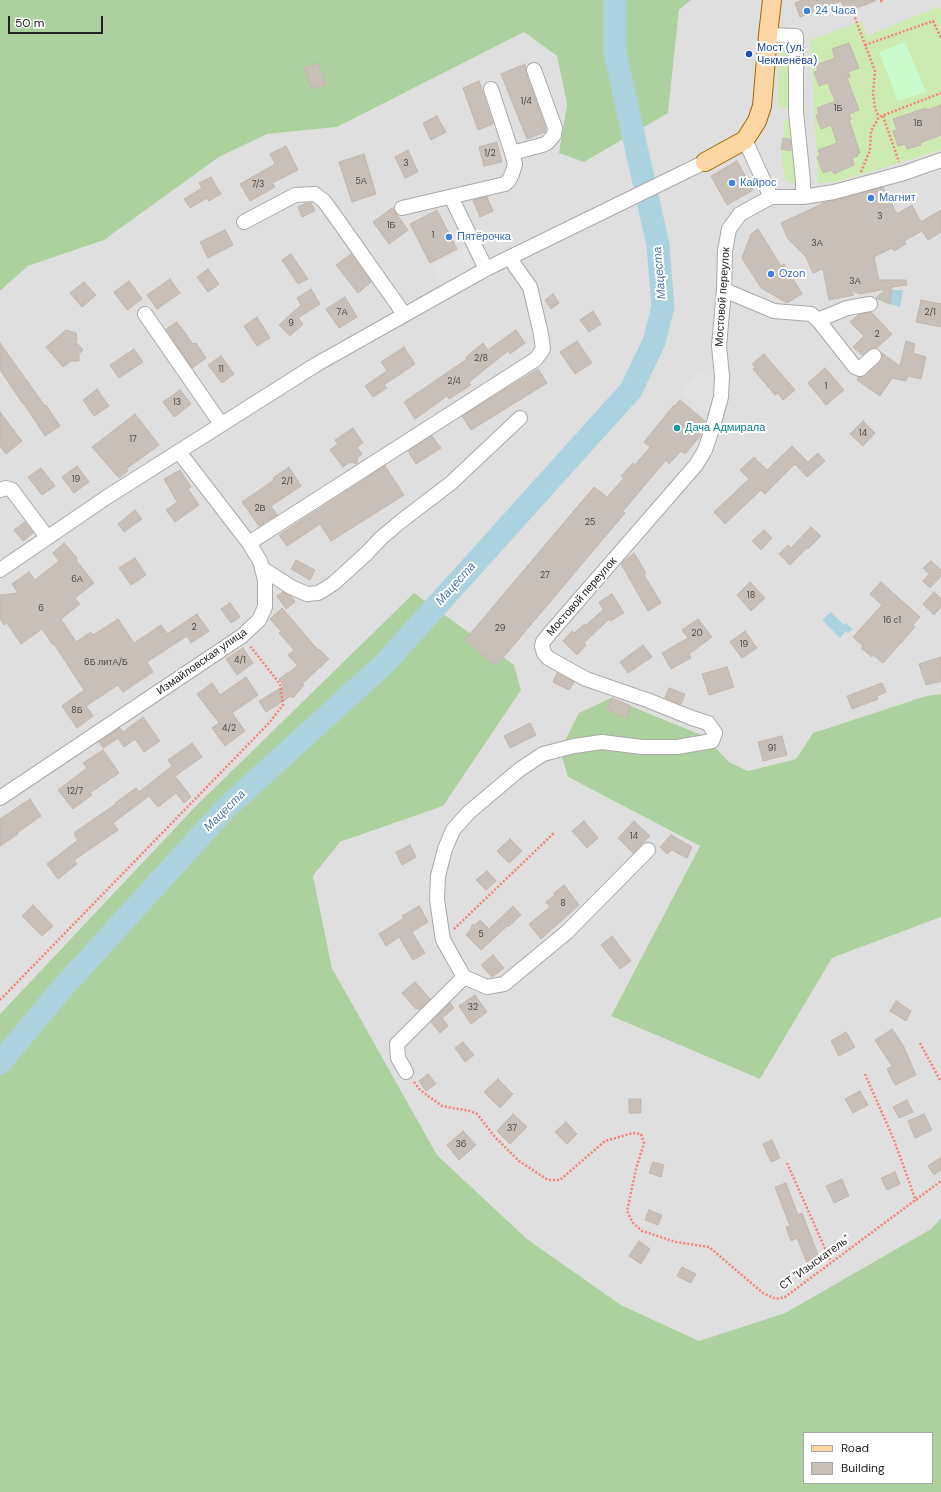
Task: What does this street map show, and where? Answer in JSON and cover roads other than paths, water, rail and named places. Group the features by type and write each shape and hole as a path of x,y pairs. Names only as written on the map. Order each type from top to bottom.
{"main road":[{"path":"705,162 745,140 757,121 762,106 772,0"}],"street":[{"path":"768,35 796,36 796,112 804,181 803,197"},
{"path":"512,153 547,143 554,135 555,128 534,70"},
{"path":"402,208 505,184 512,174 515,164 491,89"},
{"path":"745,140 771,197"},
{"name":"Мостовой переулок","path":"464,977 443,940 437,900 438,876 445,849 453,830 468,813 519,770 543,754 574,746 602,742 642,747 677,747 712,741 715,733 708,723 586,679 548,658 544,653 542,646 550,633 696,465 705,450 714,426 721,396 722,376 719,346 724,290 725,251 729,229 740,214 771,197 803,197 834,192 904,173 941,160"},
{"path":"0,570 107,496 316,364 486,269 705,162"},
{"path":"244,222 295,195 315,194 333,213 404,314"},
{"path":"451,197 486,269"},
{"path":"249,544 536,359 543,349 530,287 515,266 511,257"},
{"path":"724,290 774,311 811,314 818,320 855,367 860,369 874,356"},
{"path":"818,320 846,308 870,304"},
{"path":"145,314 221,424"},
{"path":"263,569 291,587 307,594 318,593 325,589 368,553 381,538 400,522 451,483 520,418"},
{"name":"Измайловская улица","path":"0,798 242,636 259,620 265,607 265,580 260,561 249,544 178,452"},
{"path":"0,490 6,488 12,490 47,538"},
{"path":"406,1072 398,1058 397,1044 464,977 487,987 504,984 567,932 648,850"}],"water":[{"path":"892,290 903,290 900,307 890,304"},
{"path":"831,612 844,625 846,623 853,629 848,633 846,631 840,638 822,620"}],"waterway":[{"name":"Мацеста","path":"0,1063 58,993 226,808 385,663 631,390 654,342 663,307 658,245 615,53 615,0"}],"place":[{"name":"24 Часа","path":"807,11"},
{"name":"Мост (ул. Чекменёва)","path":"749,54"},
{"name":"Кайрос","path":"732,183"},
{"name":"Магнит","path":"871,198"},
{"name":"Пятёрочка","path":"449,237"},
{"name":"Ozon","path":"771,274"},
{"name":"Дача Адмирала","path":"677,428"}]}
